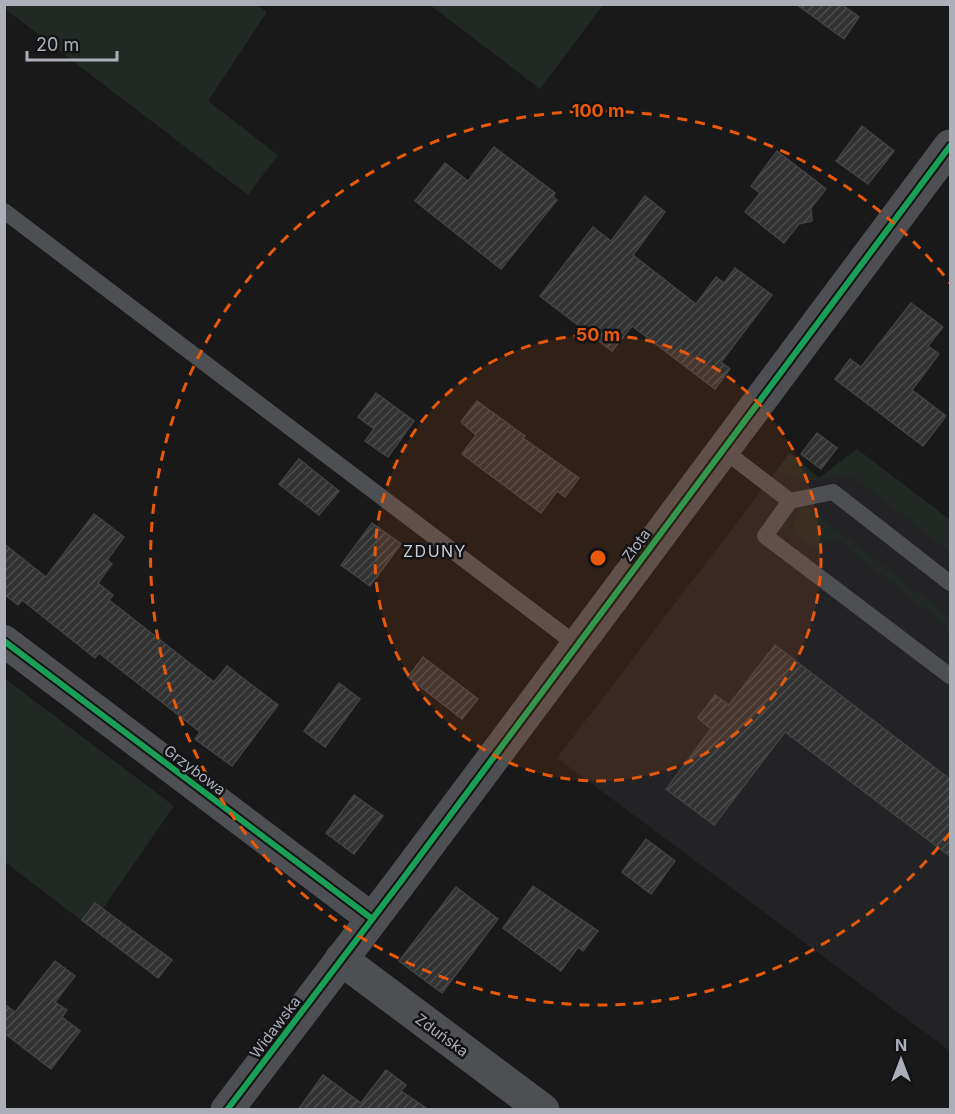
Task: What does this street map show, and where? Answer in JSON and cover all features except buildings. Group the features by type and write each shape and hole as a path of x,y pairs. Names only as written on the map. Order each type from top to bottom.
{"street":[{"name":"Złota","path":"341,959 951,146"},
{"name":"Grzybowa","path":"4,641 371,918"},
{"name":"Widawska","path":"227,1110 341,959"},
{"name":"Zduńska","path":"341,959 543,1110"}],"lane":[{"path":"4,211 577,645"},
{"path":"722,449 790,501"},
{"path":"951,583 833,492 790,501 765,536 951,676"}],"shaded area":[{"path":"4,5 257,5 267,12 208,101 278,155 248,195 5,9"},
{"path":"430,5 603,5 540,89"},
{"path":"857,449 950,520 950,1051 557,758 790,453 819,478"},
{"path":"857,449 950,520 950,552 850,474 813,480 777,470 790,453 819,478"},
{"path":"804,504 950,618 950,629 835,538 828,543 815,546 803,542 798,537 793,522"},
{"path":"4,678 174,806 90,927 5,862"}],"cycle path":[{"path":"227,1110 402,880 950,146"},
{"path":"4,641 371,918"}],"district":[{"name":"ZDUNY","path":"435,551"}]}
